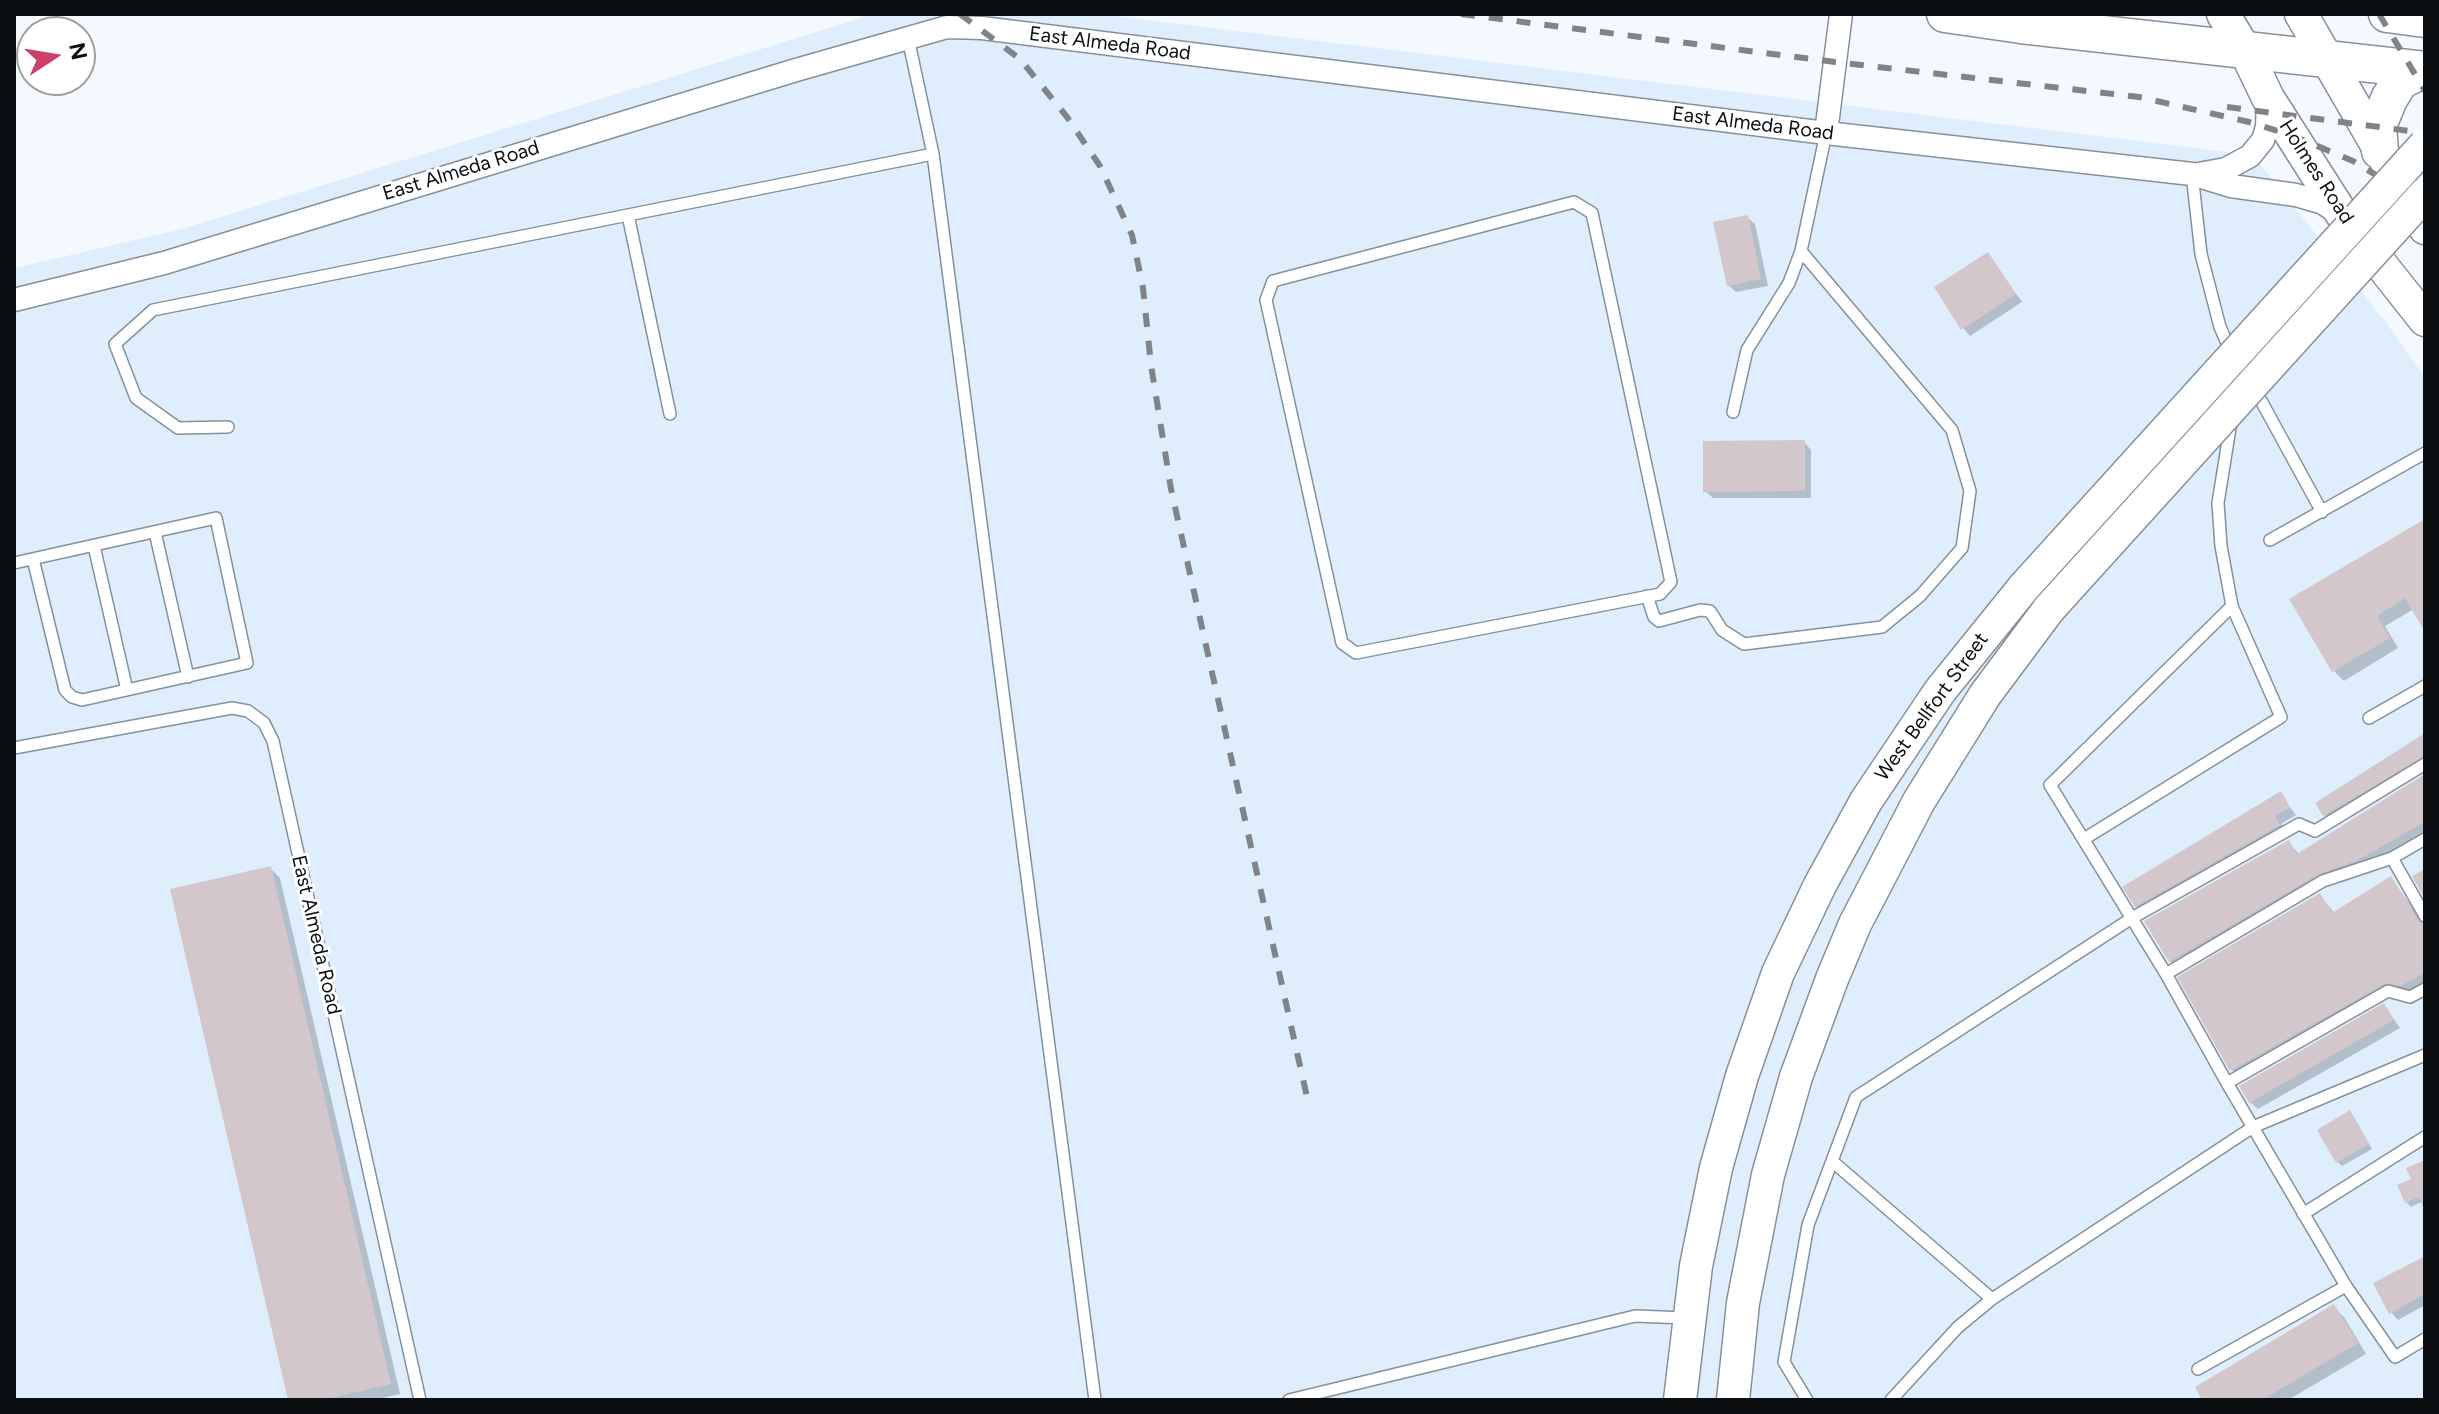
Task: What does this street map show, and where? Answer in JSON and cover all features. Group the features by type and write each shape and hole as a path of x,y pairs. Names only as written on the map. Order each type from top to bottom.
{"main road":[{"path":"1945,14 2033,20 2245,50 2424,70"},
{"name":"Holmes Road","path":"2223,14 2268,98 2345,219 2425,320"},
{"path":"2301,14 2380,151 2418,197 2425,228"},
{"path":"2387,14 2425,19"},
{"path":"2380,151 2378,126 2389,99 2400,81 2424,70"},
{"name":"West Bellfort Street","path":"1680,1400 1704,1222 1727,1124 1770,993 1798,929 1866,801 1908,735 1969,652 2024,587 2425,145"},
{"name":"West Bellfort Street","path":"1733,1400 1751,1255 1768,1175 1796,1077 1855,924 1919,801 1985,695 2049,609 2418,197"},
{"path":"1685,1354 1736,1360"}],"street":[{"path":"1826,133 1841,14"},
{"name":"East Almeda Road","path":"14,300 164,263 947,27 982,28 1826,133 2192,174 2231,186 2310,198 2323,203 2345,219"},
{"name":"East Almeda Road","path":"2192,174 2226,169 2250,156 2263,140 2267,127 2268,98"}],"lane":[{"path":"908,38 933,154 1095,1400"},
{"path":"1733,412 1747,350 1789,283 1801,251 1826,133"},
{"path":"228,427 178,428 136,398 115,344 153,310 933,154"},
{"path":"2192,174 2201,254 2223,336 2240,365"},
{"path":"1574,202 1592,213 1671,582 1660,594 1647,596 1356,653 1342,643 1266,300 1273,281 1574,202"},
{"path":"628,215 670,414"},
{"path":"1647,596 1654,617 1659,621 1700,610 1710,611 1722,630 1744,644 1882,627 1920,596 1962,548 1970,491 1952,430 1801,251"},
{"path":"2084,839 2281,717 2232,606 2221,546 2218,503 2243,379 2270,413 2322,512"},
{"path":"2270,540 2425,453"},
{"path":"14,563 216,518 247,663 82,700 72,697 65,690 33,559"},
{"path":"155,532 188,677"},
{"path":"94,546 127,690"},
{"path":"2232,606 2050,785 2166,974 2346,1286 2395,1357 2425,1339"},
{"path":"2369,718 2425,686"},
{"name":"East Almeda Road","path":"14,748 232,708 248,711 264,723 273,741 420,1400"},
{"path":"1807,1400 1784,1362 1808,1225 1856,1097 2132,918 2299,824 2315,831 2425,764"},
{"path":"2166,974 2323,881 2392,858 2425,839"},
{"path":"2392,858 2425,916"},
{"path":"2227,1083 2388,991 2410,997 2425,989"},
{"path":"1891,1400 1958,1327 1992,1299 2253,1127 2425,1055"},
{"path":"2303,1214 2425,1137"},
{"path":"1832,1161 1992,1299"},
{"path":"2198,1369 2346,1286"},
{"path":"1289,1400 1635,1316 1689,1318"}],"shaded area":[{"path":"874,14 1098,14 2253,155 2385,321 2425,377 2425,1400 14,1400 14,268 182,229"}],"building":[{"path":"1748,215 1761,279 1727,286 1713,222"},
{"path":"1988,252 2016,294 1961,330 1934,287"},
{"path":"1805,440 1805,491 1703,492 1703,441"},
{"path":"2425,519 2425,632 2405,598 2377,616 2390,638 2332,672 2289,599"},
{"path":"2425,733 2425,756 2323,816 2315,803"},
{"path":"2425,774 2425,822 2358,860 2319,874 2169,962 2144,921 2289,840 2297,854"},
{"path":"2281,791 2290,807 2275,816 2280,825 2135,907 2122,887"},
{"path":"271,866 391,1384 322,1400 288,1400 170,889"},
{"path":"2425,869 2425,899 2412,876"},
{"path":"2391,876 2418,920 2425,924 2425,972 2401,986 2384,984 2230,1071 2177,977 2320,893 2332,913"},
{"path":"2384,1003 2394,1020 2249,1103 2239,1086"},
{"path":"2350,1110 2369,1144 2336,1163 2317,1130"},
{"path":"2425,1160 2425,1212 2419,1197 2405,1203 2397,1185 2411,1179 2406,1168"},
{"path":"2425,1256 2425,1294 2389,1314 2373,1283"},
{"path":"2334,1304 2358,1343 2262,1400 2202,1400 2195,1387"}],"railway":[{"path":"960,14 1020,59 1067,117 1100,166 1132,235 1143,288 1151,365 1171,489 1309,1106"},
{"path":"1461,14 2139,97 2249,122 2291,135 2353,161 2425,205"},
{"path":"2379,14 2425,91"},
{"path":"2227,107 2425,133"}]}
